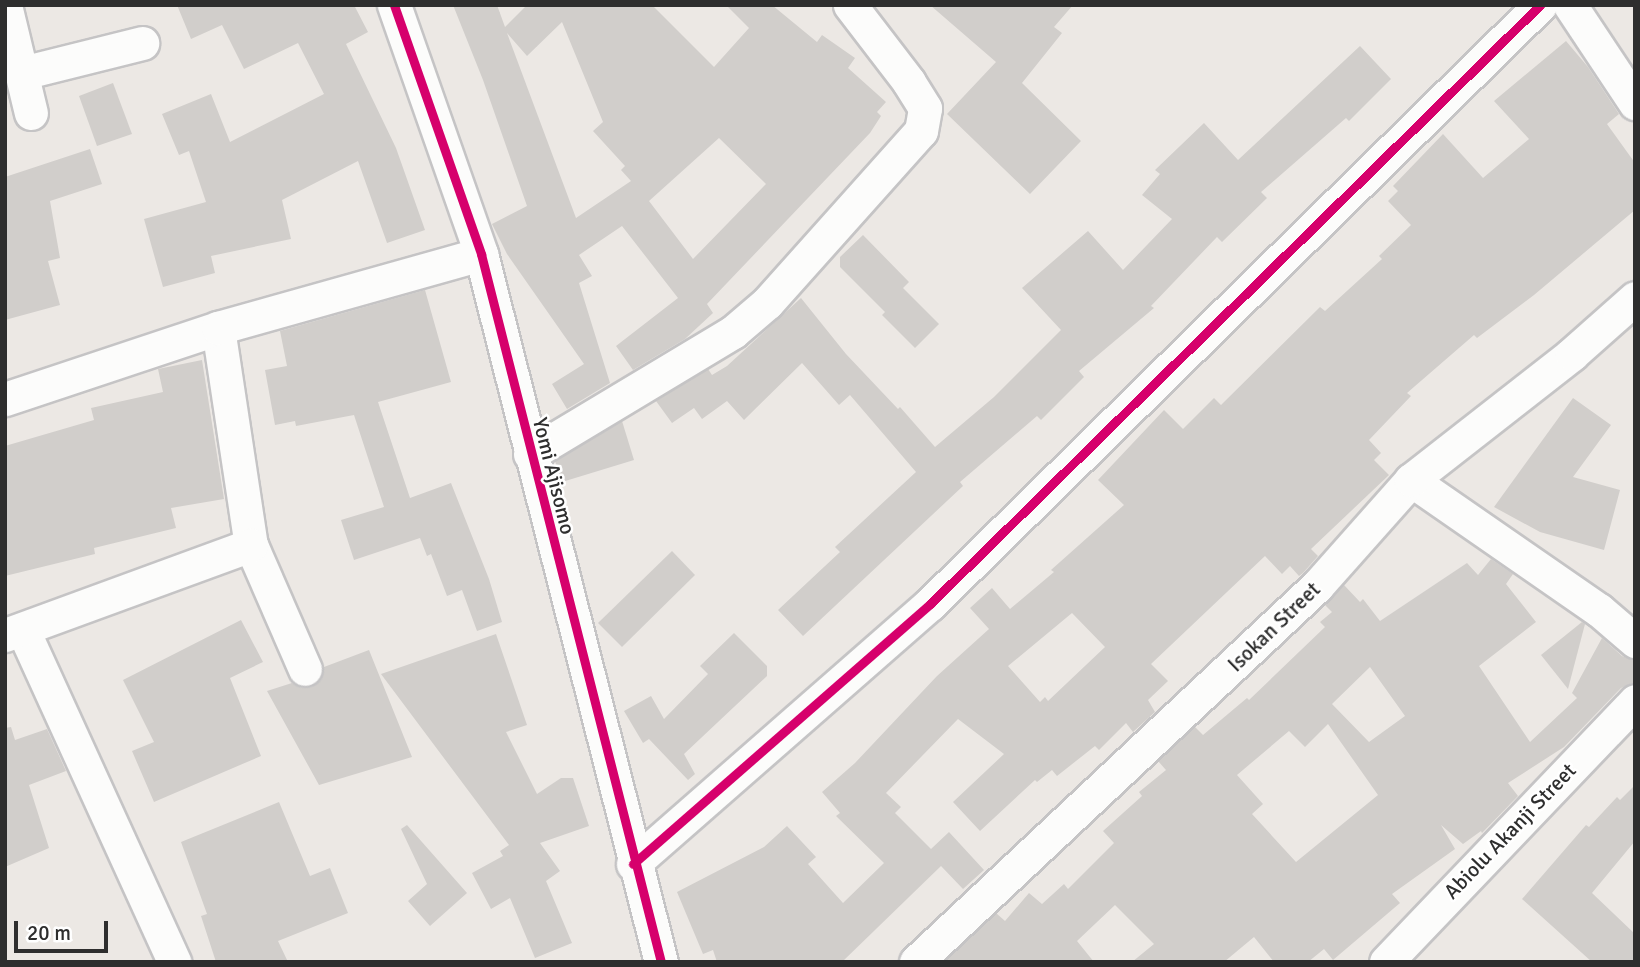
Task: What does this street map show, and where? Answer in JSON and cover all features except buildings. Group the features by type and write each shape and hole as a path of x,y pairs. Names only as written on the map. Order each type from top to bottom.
{"street":[{"path":"5,5 31,113"},
{"path":"530,454 733,332 768,303 921,131 925,108 909,82 850,5"},
{"path":"633,864 930,604 1540,5"},
{"path":"1570,5 1635,103"},
{"name":"Yomi Ajisomo","path":"405,12 481,254 633,864 660,962"},
{"path":"22,73 142,43"},
{"path":"5,399 218,328 481,254"},
{"name":"Isokan Street","path":"916,962 1317,586 1411,480 1572,354 1635,298"},
{"path":"218,328 251,545 305,668"},
{"path":"1411,480 1600,610 1635,641"},
{"path":"173,962 14,632 251,545"},
{"name":"Abiolu Akanji Street","path":"1386,962 1635,701"}],"cycle path":[{"path":"394,5 481,254 661,962"},
{"path":"633,864 930,604 1540,5"}]}
